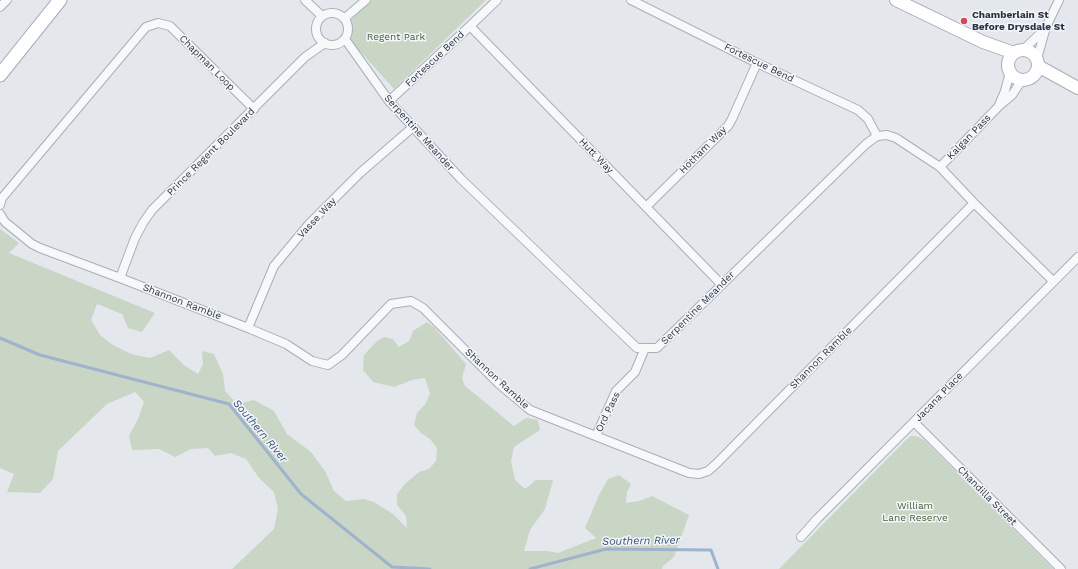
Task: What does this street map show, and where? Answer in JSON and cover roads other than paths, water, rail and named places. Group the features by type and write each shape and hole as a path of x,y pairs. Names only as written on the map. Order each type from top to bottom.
{"main road":[{"path":"0,75 60,0"},
{"path":"896,0 983,42 1014,59 1032,52 1038,62 1073,85"},
{"path":"1014,59 1013,76 1017,79 1073,85"},
{"path":"1027,79 1038,70 1038,62"}],"street":[{"path":"0,7 7,0"},
{"path":"305,0 322,16"},
{"path":"345,18 366,0"},
{"name":"Fortescue Bend","path":"389,101 497,0"},
{"name":"Fortescue Bend","path":"631,0 757,63 858,110 868,119 877,136"},
{"path":"1038,62 1046,27 1059,0"},
{"path":"333,12 345,18 349,30 345,39 334,45 325,43 319,38 317,33 317,24 322,16 333,12"},
{"name":"Chapman Loop","path":"0,205 2,198 146,27 158,23 170,26 254,109"},
{"name":"Hutt Way","path":"470,26 722,284"},
{"path":"1014,59 1046,27"},
{"name":"Serpentine Meander","path":"345,39 389,101 460,179 637,348 657,348 866,144 877,136"},
{"name":"Prince Regent Boulevard","path":"120,278 135,238 152,210 305,57 325,43"},
{"name":"Kalgan Pass","path":"999,106 1014,59"},
{"name":"Hotham Way","path":"646,207 728,126 757,63"},
{"name":"Kalgan Pass","path":"940,167 999,106 1012,96 1027,79"},
{"name":"Vasse Way","path":"248,328 274,266 309,224 355,178 413,127"},
{"path":"877,136 887,135 896,138 940,167 1053,281"},
{"name":"Shannon Ramble","path":"0,214 5,222 32,244 40,248 248,328 286,344 312,361 328,365 342,355 391,304 411,301 423,308 499,384 530,410 689,473 699,474 708,471 716,464 974,203"},
{"name":"Jacana Place","path":"801,537 818,518 1078,257"},
{"name":"Ord Pass","path":"596,436 616,391 635,372 645,348"},
{"name":"Chandilla Street","path":"914,422 1061,569"}],"waterway":[{"name":"Southern River","path":"0,338 40,355 229,404 301,494 392,567 430,569"},
{"name":"Southern River","path":"530,569 606,549 711,550 718,569"}],"place":[{"name":"Chamberlain St Before Drysdale St","path":"964,21"}],"park label":[{"name":"Regent Park","path":"396,37"},
{"name":"William Lane Reserve","path":"915,512"}]}
